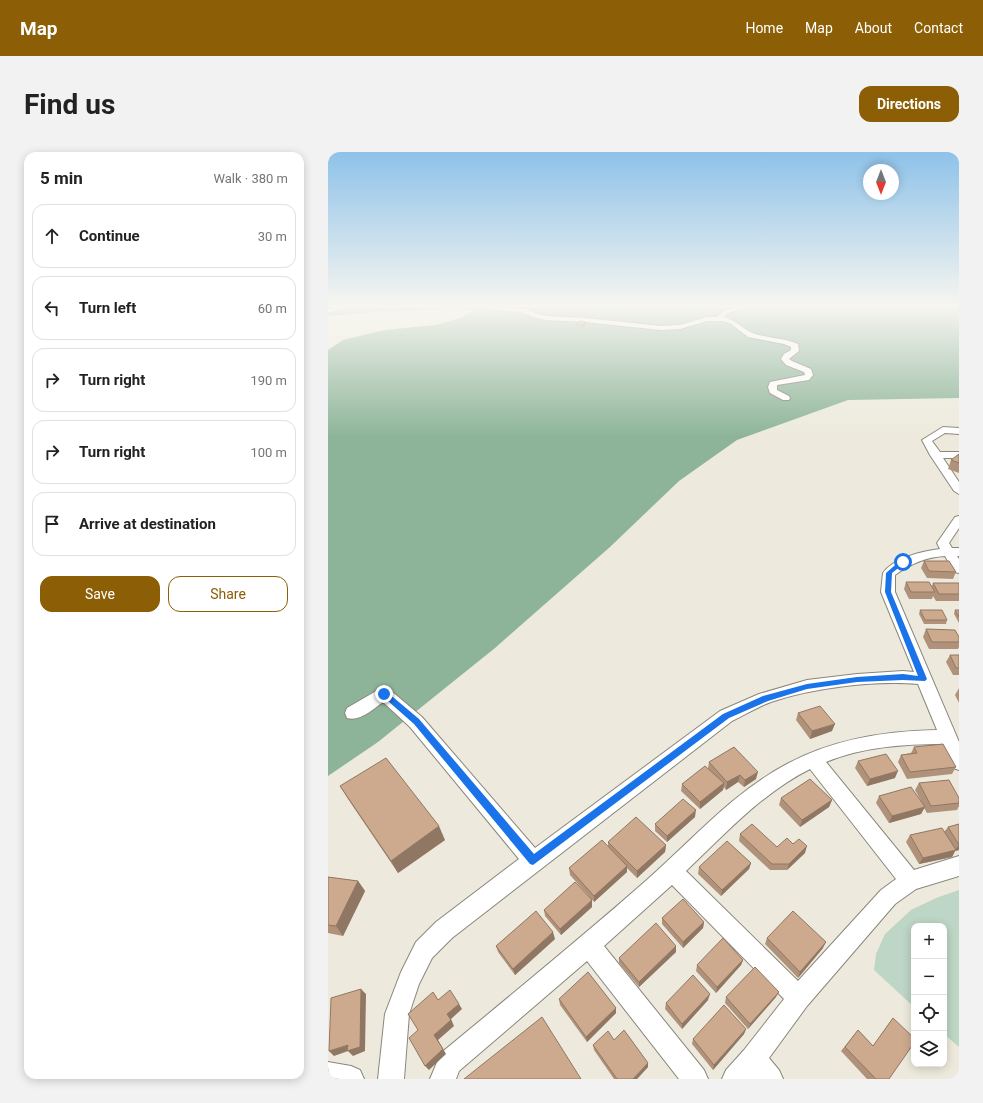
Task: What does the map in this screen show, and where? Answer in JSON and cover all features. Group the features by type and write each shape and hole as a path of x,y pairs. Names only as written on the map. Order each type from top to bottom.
{"street":[{"path":"786,398 773,391 773,384 777,382 806,378 810,373 805,369 789,363 785,359 795,350"},
{"path":"959,430 943,430 927,440 959,491"},
{"path":"935,455 959,455"},
{"path":"959,518 943,543 954,552 959,569"},
{"path":"954,552 926,555 903,562 889,573 888,592 959,763"},
{"path":"391,1079 397,1014 409,980 424,950 444,930 533,861 726,716 765,698 807,686 857,680 903,677 923,679"},
{"path":"353,713 384,694 416,722 533,861"},
{"path":"444,1079 450,1062 672,871 738,808 788,771 813,759 847,746 903,737 948,737"},
{"path":"813,759 910,881"},
{"path":"735,1079 753,1059 799,998 888,898 910,881 959,866"},
{"path":"672,871 799,998"},
{"path":"588,944 695,1079"},
{"path":"753,1059 770,1079"},
{"path":"328,1075 351,1079"}],"green space":[{"path":"328,350 959,350 959,398 848,400 737,440 679,481 610,547 495,648 378,742 328,776"},
{"path":"959,890 959,1047 947,1037 947,923 911,923 911,1004 874,970 876,954 885,934 911,910 936,898"}],"building":[{"path":"959,454 959,463 951,460"},
{"path":"924,561 949,561 956,572 929,571"},
{"path":"906,582 929,582 935,592 911,592"},
{"path":"933,583 959,583 959,594 939,594"},
{"path":"920,610 942,610 947,620 925,620"},
{"path":"955,610 959,610 959,617"},
{"path":"926,629 955,630 959,637 959,642 932,642"},
{"path":"950,655 959,655 959,668 956,668"},
{"path":"820,706 835,724 812,731 798,713"},
{"path":"943,744 956,767 910,772 901,755 917,753 914,747"},
{"path":"734,747 758,772 745,780 740,775 727,782 709,762"},
{"path":"886,754 898,771 870,779 858,761"},
{"path":"386,758 439,826 391,861 340,786"},
{"path":"705,766 724,783 700,802 682,784"},
{"path":"810,779 832,800 802,820 781,798"},
{"path":"949,780 959,798 959,803 931,806 919,783"},
{"path":"911,787 925,807 892,816 879,796"},
{"path":"683,799 696,810 667,836 655,824"},
{"path":"636,817 666,845 637,871 608,842"},
{"path":"752,824 777,847 787,838 793,844 799,839 807,846 789,864 772,864 740,834"},
{"path":"959,824 959,845 948,827"},
{"path":"942,828 956,850 923,858 910,835"},
{"path":"602,840 627,866 594,896 569,868"},
{"path":"727,841 751,863 722,890 699,867"},
{"path":"328,877 358,881 336,926 328,925"},
{"path":"575,882 592,900 560,929 544,910"},
{"path":"683,899 704,922 683,942 662,918"},
{"path":"536,911 553,932 513,969 496,946"},
{"path":"793,911 826,942 800,972 767,938"},
{"path":"656,923 676,946 639,982 619,958"},
{"path":"723,938 743,960 717,987 697,965"},
{"path":"755,967 779,992 750,1024 726,997"},
{"path":"588,972 616,1008 586,1037 559,999"},
{"path":"693,975 710,994 682,1024 666,1003"},
{"path":"361,989 360,1047 347,1051 348,1045 329,1051 331,998"},
{"path":"450,990 459,1004 447,1014 451,1020 434,1035 443,1049 425,1066 409,1038 418,1030 408,1014 433,992 438,1000"},
{"path":"724,1005 746,1029 714,1065 693,1039"},
{"path":"542,1017 581,1079 464,1079"},
{"path":"893,1018 911,1035 911,1047 889,1079 876,1079 845,1047 858,1030 873,1046"},
{"path":"624,1030 648,1063 633,1079 617,1079 593,1045 608,1031 614,1040"}],"route":[{"path":"384,694 416,722 533,861 726,716 765,698 807,686 857,680 903,677 923,679 888,592 889,573 903,562"}]}
